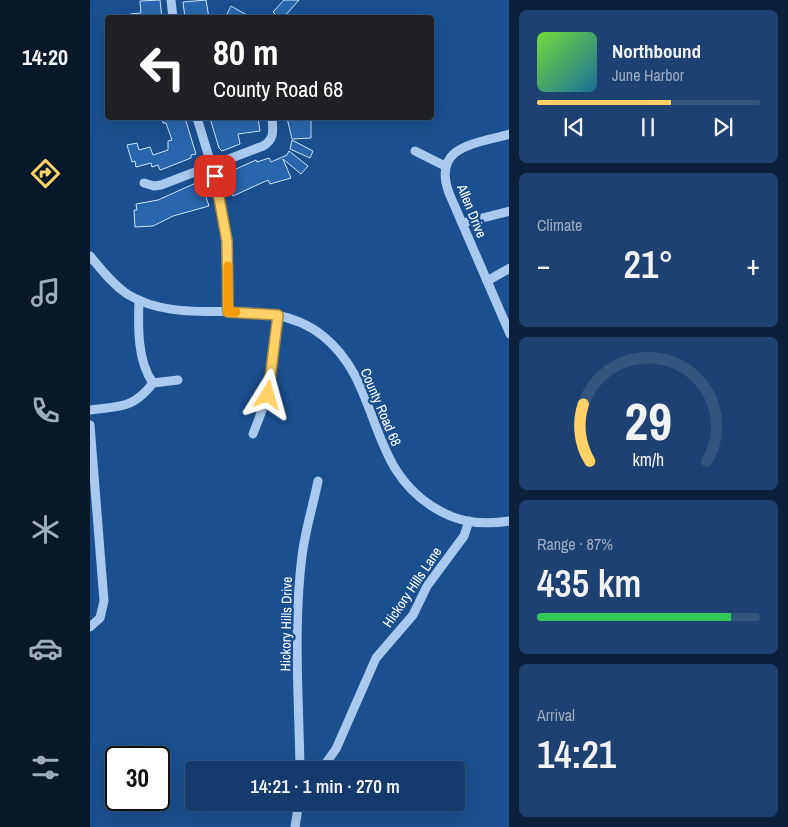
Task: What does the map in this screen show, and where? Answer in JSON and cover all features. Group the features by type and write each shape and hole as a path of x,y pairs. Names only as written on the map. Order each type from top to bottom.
{"street":[{"path":"172,0 173,15"},
{"path":"198,120 212,166 227,241 228,312"},
{"path":"144,183 154,186 161,185 268,143 273,134 272,120"},
{"path":"415,151 445,166 452,156 462,148 509,134"},
{"name":"Allen Drive","path":"445,166 445,181 487,281 505,313 509,334"},
{"path":"462,223 509,211"},
{"name":"County Road 68","path":"90,256 116,285 139,300 172,309 278,315 315,330 342,356 360,386 391,465 410,490 426,504 446,514 470,521 490,523 509,521"},
{"path":"487,281 509,268"},
{"path":"139,300 141,348 146,370 153,383"},
{"path":"253,434 268,395 278,315"},
{"path":"90,410 135,402 142,397 153,383 178,380"},
{"path":"90,426 104,601 100,618 90,627"},
{"name":"Hickory Hills Drive","path":"300,761 297,646 300,579 302,554 318,481"},
{"name":"Hickory Hills Lane","path":"327,761 336,749 376,658 413,614 428,586 464,536 470,521"},
{"path":"295,827 298,811"}],"building":[{"path":"160,0 162,15 130,15 141,13 140,1"},
{"path":"206,0 208,15 185,15 183,2"},
{"path":"284,0 299,0 286,15 276,15 273,12"},
{"path":"231,6 247,15 228,15 227,14"},
{"path":"162,120 186,120 196,154 191,155 191,158 160,170 158,165 152,167 151,163 136,167 135,161 132,162 127,145 137,143 139,150 150,147 153,155 168,150 168,141 172,140 166,123 163,123"},
{"path":"211,120 258,120 260,131 238,134 240,144 222,151 219,148"},
{"path":"287,120 311,120 311,138 292,139"},
{"path":"292,140 313,151 310,158 290,149"},
{"path":"289,151 308,166 301,174 283,159 291,178 270,184 268,180 233,196 227,180 229,179 227,173 256,160 257,162 269,158 271,162 287,155"},
{"path":"198,182 200,188 203,188 209,206 173,216 153,226 135,227 134,210 137,210 136,204 158,200"}],"slow traffic":[{"path":"228,266 228,312 236,312"}],"route":[{"path":"215,176 227,241 228,312 278,315 268,395"}]}
